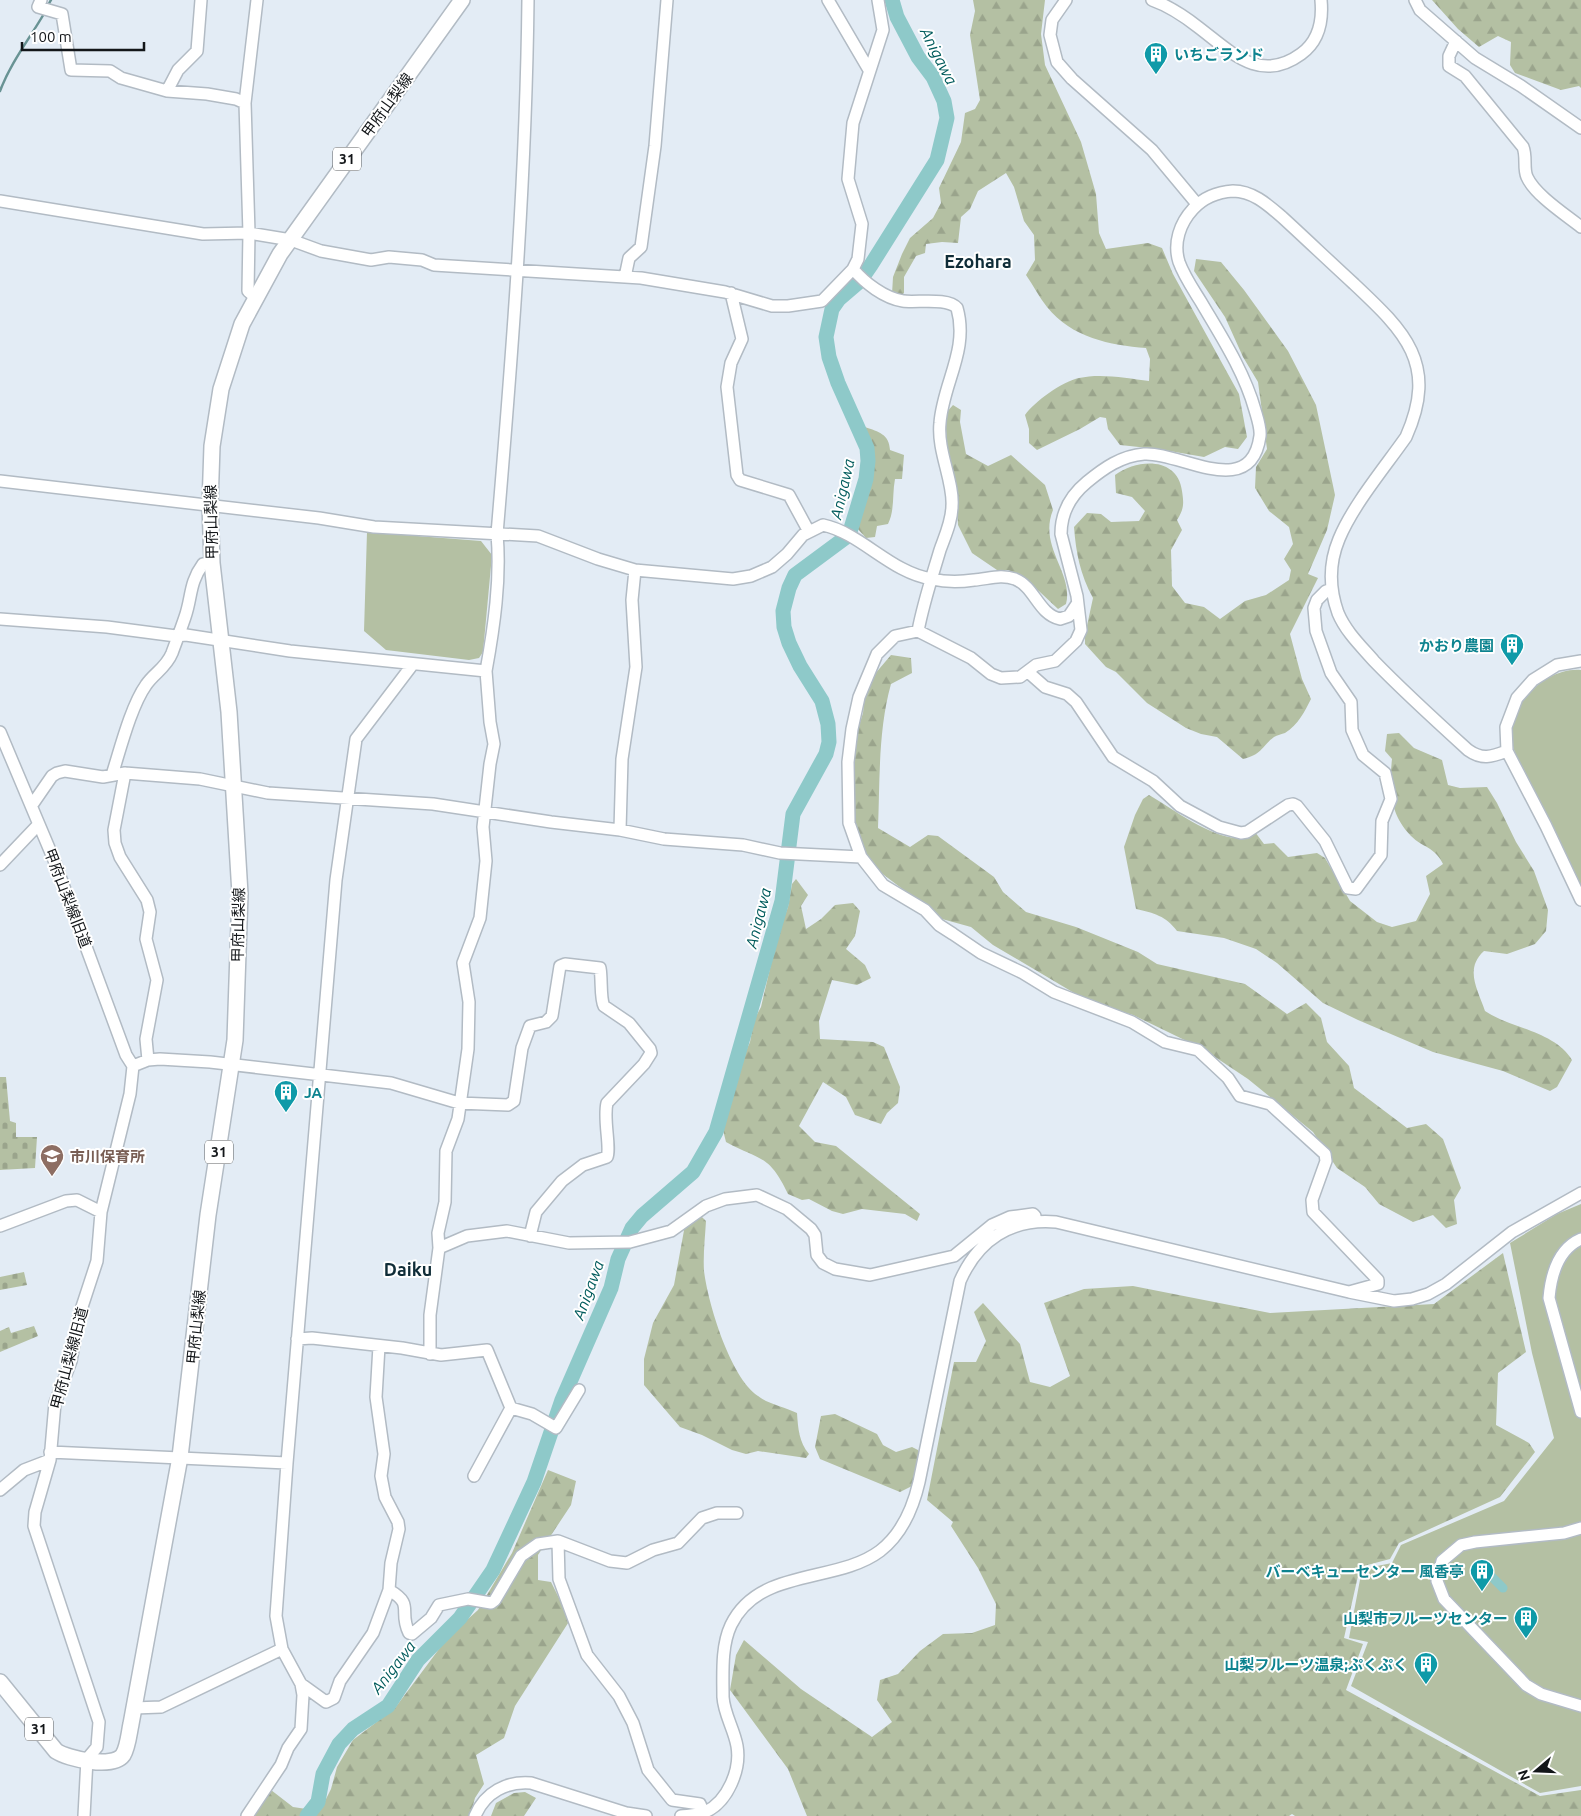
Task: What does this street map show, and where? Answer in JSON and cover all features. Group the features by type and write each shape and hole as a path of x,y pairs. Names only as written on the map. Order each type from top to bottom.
{"main road":[{"name":"甲府山梨線","path":"0,1682 56,1751 69,1758 108,1762 116,1760 123,1755 134,1708 180,1457 208,1215 235,1040 240,894 229,712 212,563 210,505 212,446 221,389 231,351 255,297 291,240 462,0"}],"street":[{"path":"167,91 178,70 197,51 201,0"},
{"path":"255,297 248,291 249,233 245,103 257,0"},
{"path":"430,1354 430,1315 439,1248 438,1233 445,1202 446,1151 455,1129 468,1049 469,1002 463,963 480,918 486,861 483,827 494,744 490,722 486,671 491,642 498,560 497,534 526,128 528,0"},
{"path":"625,277 629,258 641,247 648,204 668,0"},
{"path":"828,0 869,70"},
{"path":"0,201 203,234 249,233 291,240 321,251 371,260 388,257 422,260 434,265 625,277 669,282 731,293 772,306 814,303 822,301 855,272 858,259 862,224 848,179 856,109 882,30 878,0"},
{"path":"1066,0 1052,20 1050,35 1057,62 1072,78 1152,150 1197,204"},
{"path":"1152,0 1182,14 1232,54 1253,65 1274,67 1292,61 1314,41 1321,26 1321,0"},
{"path":"1415,0 1420,10 1475,58 1581,128"},
{"path":"45,7 62,14 71,70 110,71 121,78 167,91 206,94 245,103"},
{"path":"1456,41 1449,56 1449,66 1464,76 1523,147 1526,153 1527,178 1536,190 1581,227"},
{"path":"1349,1292 1378,1284 1378,1280 1313,1212 1312,1200 1326,1161 1325,1154 1274,1106 1263,1101 1240,1096 1228,1078 1198,1050 1158,1039 1132,1022 1054,992 1024,973 981,952 939,925 925,910 887,888 861,857 847,814 848,762 858,697 877,654 885,644 895,636 918,631 972,658 991,674 1001,678 1020,677 1036,665 1055,661 1076,641 1081,630 1078,604 1063,546 1061,523 1066,506 1081,487 1114,462 1146,454 1204,468 1226,470 1249,461 1255,452 1260,435 1251,394 1235,360 1179,261 1178,234 1187,215 1197,204 1209,196 1234,191 1252,195 1267,203 1397,325 1413,353 1420,380 1419,396 1412,424 1406,437 1351,517 1339,538 1331,566 1331,589 1338,613 1353,638 1394,682 1476,756 1490,757 1507,751"},
{"path":"855,272 882,294 902,301 948,302 957,308 959,314 958,356 939,425 942,454 953,504 951,518 931,579 918,631"},
{"path":"731,293 742,339 731,363 727,386 737,475 740,480 789,494 808,530"},
{"path":"0,480 319,518 374,528 538,536 598,559 634,570 741,578 772,567 808,530 823,525 836,529 902,568 931,579 957,581 998,577 1012,578 1025,586 1050,616 1060,619 1069,616 1078,604"},
{"path":"112,775 137,702 146,685 166,666 185,616 195,576 203,564 212,563"},
{"path":"620,830 622,759 636,667 632,600 634,570"},
{"path":"1028,672 1045,687 1067,694 1076,702 1113,757 1153,781 1180,806 1219,828 1247,832 1288,805 1298,806 1324,841 1348,888 1356,890 1379,861 1382,821 1391,799 1386,773 1363,755 1352,730 1351,702 1328,667 1316,631 1314,608 1317,600 1326,591 1331,589"},
{"path":"0,619 107,627 176,636 186,635 221,642 486,671"},
{"path":"1581,661 1557,665 1545,671 1521,693 1509,715 1506,728 1507,751 1546,826 1581,900"},
{"path":"247,1816 282,1766 288,1748 301,1729 303,1695 301,1684 282,1649 276,1616 286,1463 336,880 356,739 413,664"},
{"name":"甲府山梨線旧道","path":"0,732 54,860 126,1055 133,1066 130,1094 101,1212 98,1261 79,1316 71,1361 55,1403 50,1456 35,1512 34,1526 99,1722 97,1747 87,1760"},
{"path":"32,805 52,776 57,773 65,771 103,777 125,773 200,780 268,793 433,804 620,830 664,839 743,845 780,853 861,857"},
{"path":"125,773 114,830 115,843 120,857 147,900 150,912 146,939 157,980 146,1039 148,1060"},
{"path":"0,865 38,825"},
{"path":"133,1066 148,1060 177,1060 319,1074 391,1083 459,1103 512,1104 522,1048 530,1026 546,1022 552,1016 560,966 565,964 600,968 603,981 601,1002 629,1023 650,1049 651,1053 644,1064 607,1103 605,1129 610,1152 607,1157 584,1165 562,1181 536,1212 530,1236"},
{"path":"681,1816 705,1814 730,1788 736,1769 737,1748 723,1706 723,1697 726,1641 737,1615 753,1598 773,1587 854,1563 879,1552 903,1526 912,1506 919,1482 960,1281 981,1248 991,1238 1006,1229 1040,1220 1073,1226 1349,1292 1394,1301 1412,1300 1428,1294 1452,1280 1512,1232 1581,1193"},
{"path":"439,1248 467,1236 507,1231 569,1243 630,1242 671,1231 706,1206 725,1199 757,1196 787,1209 810,1229 814,1235 817,1255 823,1263 835,1269 870,1275 954,1256 992,1225 1010,1217 1033,1214 1040,1220"},
{"path":"0,1226 66,1201 77,1200 101,1212"},
{"path":"1581,1238 1564,1253 1556,1265 1550,1280 1549,1298 1581,1412"},
{"path":"297,1339 312,1338 441,1355 487,1350 510,1408 474,1476"},
{"path":"301,1684 326,1702 334,1698 340,1682 367,1644 389,1590 391,1563 399,1530 398,1522 385,1498 381,1476 384,1454 376,1397 379,1346"},
{"path":"510,1408 532,1414 539,1420 556,1428 579,1390"},
{"path":"0,1490 24,1470 50,1456 180,1457 286,1463"},
{"path":"389,1590 402,1597 405,1602 405,1621 409,1633 412,1634 431,1618 439,1605 468,1599 491,1603 499,1596 525,1552 538,1544 558,1541 610,1562 627,1563 653,1550 678,1542 702,1518 717,1513 737,1513"},
{"path":"1581,1528 1564,1533 1486,1540 1460,1545 1442,1561 1437,1581 1449,1606 1526,1685 1541,1694 1581,1706"},
{"path":"558,1541 559,1579 587,1655 618,1696 628,1713 648,1770 672,1800 700,1804 705,1814"},
{"path":"134,1708 161,1707 282,1649"},
{"path":"84,1816 87,1760"},
{"path":"475,1816 480,1806 494,1792 502,1787 519,1782 540,1786 626,1813 646,1816"}],"green space":[{"path":"973,0 1045,0 1041,34 1045,65 1081,142 1096,194 1099,233 1106,249 1148,243 1162,248 1173,274 1239,394 1247,437 1238,449 1225,447 1204,457 1120,445 1108,429 1106,418 1100,417 1037,450 1029,443 1029,429 1025,415 1049,393 1072,380 1087,377 1114,376 1149,381 1150,359 1146,348 1105,342 1080,333 1057,318 1047,307 1026,275 1035,260 1034,235 1024,221 1014,187 1006,173 978,191 970,209 961,217 958,243 926,244 925,253 916,256 904,277 904,293 900,297 892,294 893,277 910,238 933,218 941,203 939,188 961,142 965,113 975,109 980,100 970,35 975,11"},
{"path":"1432,0 1581,0 1581,88 1579,86 1561,90 1515,73 1510,65 1511,42 1498,36 1479,47 1458,29"},
{"path":"1196,259 1221,262 1244,290 1288,351 1316,405 1335,495 1327,530 1308,574 1318,578 1290,634 1302,679 1311,699 1301,718 1290,730 1274,737 1254,755 1243,759 1217,737 1201,734 1186,728 1147,703 1116,672 1106,667 1085,644 1085,635 1093,598 1077,555 1074,527 1087,513 1101,514 1111,522 1139,521 1145,511 1132,497 1116,493 1115,475 1124,469 1135,466 1156,464 1173,472 1179,480 1182,491 1183,506 1177,520 1182,530 1171,550 1172,586 1185,603 1204,607 1220,619 1245,601 1266,595 1289,580 1291,570 1284,559 1293,544 1289,527 1269,511 1255,488 1256,467 1267,449 1258,382 1243,357 1225,317 1194,271"},
{"path":"953,405 961,410 960,422 966,454 988,466 1011,455 1045,485 1053,510 1050,536 1065,581 1067,593 1066,604 1058,609 1024,577 1008,570 997,570 972,553 958,525 956,490 948,459 945,414"},
{"path":"865,427 882,434 888,440 890,450 904,455 902,479 895,479 888,524 877,526 875,537 866,538 857,528 872,469 872,448 864,433"},
{"path":"367,532 481,541 492,555 483,652 479,658 469,660 386,650 364,631"},
{"path":"891,655 911,658 912,673 891,684 887,701 880,756 878,828 910,847 928,835 938,836 994,877 1003,892 1026,912 1076,927 1138,952 1157,964 1245,984 1287,1014 1306,1003 1321,1018 1327,1042 1349,1066 1354,1088 1407,1128 1426,1124 1443,1139 1461,1188 1454,1200 1457,1224 1446,1228 1433,1215 1413,1222 1379,1204 1365,1187 1337,1168 1313,1132 1248,1079 1203,1049 1133,1015 1091,1003 993,945 971,927 942,919 880,872 864,852 853,817 852,762 855,738 863,713 865,692 874,675"},
{"path":"1581,670 1581,886 1516,758 1511,735 1517,710 1534,689 1544,680 1556,674"},
{"path":"1399,733 1414,748 1442,760 1448,785 1460,788 1487,787 1516,842 1534,871 1548,910 1546,931 1535,944 1507,954 1484,951 1475,965 1474,980 1485,1011 1544,1036 1564,1050 1572,1060 1557,1087 1550,1091 1503,1071 1433,1052 1358,1020 1323,1003 1277,963 1256,949 1224,938 1177,931 1159,916 1136,909 1124,847 1135,815 1143,799 1149,795 1205,829 1217,834 1240,838 1255,832 1264,844 1274,843 1288,857 1317,853 1325,858 1350,901 1377,922 1392,927 1416,921 1430,894 1426,876 1443,864 1432,850 1411,836 1398,819 1391,790 1392,759 1385,751 1387,734"},
{"path":"796,879 808,895 801,906 806,929 821,919 835,905 853,903 860,911 855,936 846,949 865,965 871,978 857,985 832,980 819,1021 820,1039 873,1042 884,1047 900,1087 898,1103 887,1113 881,1124 855,1115 846,1097 823,1082 799,1126 815,1142 836,1146 920,1214 917,1221 905,1214 862,1209 843,1214 832,1211 809,1199 802,1200 788,1194 775,1172 763,1160 726,1142 722,1126 735,1076 750,1042 754,1020 761,1007 778,934 788,907 792,884"},
{"path":"0,1077 6,1077 10,1121 16,1123 16,1137 37,1137 35,1168 0,1170"},
{"path":"1581,1204 1581,1786 1540,1793 1351,1686 1368,1642 1349,1638 1362,1569 1392,1563 1401,1545 1504,1501 1554,1438 1532,1353 1510,1243 1557,1214"},
{"path":"701,1216 706,1221 704,1271 706,1285 715,1320 730,1357 738,1373 758,1396 797,1413 801,1440 809,1454 806,1458 758,1451 746,1454 732,1450 702,1435 680,1427 644,1385 644,1359 653,1323 674,1285 685,1225"},
{"path":"1503,1253 1526,1352 1498,1373 1496,1425 1529,1443 1535,1452 1500,1497 1399,1543 1390,1559 1360,1567 1344,1638 1363,1644 1346,1690 1540,1796 1581,1790 1581,1816 1295,1816 1292,1814 1289,1816 807,1816 788,1769 730,1690 736,1655 744,1640 801,1689 872,1737 892,1722 877,1700 880,1680 898,1674 920,1651 943,1634 972,1633 995,1625 996,1604 978,1568 951,1526 953,1522 927,1500 954,1362 976,1362 986,1341 974,1312 983,1303 1020,1344 1030,1382 1050,1387 1070,1376 1044,1303 1084,1289 1133,1286 1270,1313 1434,1304"},
{"path":"24,1272 27,1285 0,1290 0,1277"},
{"path":"34,1326 38,1336 0,1352 0,1331 9,1327 11,1333"},
{"path":"835,1414 877,1434 883,1445 896,1452 912,1447 918,1450 921,1464 914,1485 900,1492 820,1459 815,1447 821,1416"},
{"path":"548,1470 576,1481 571,1505 538,1555 538,1580 551,1582 570,1620 515,1706 504,1738 476,1755 484,1784 475,1798 470,1816 253,1816 261,1800 271,1790 293,1807 320,1811 331,1789 337,1767 353,1740 395,1708 448,1637 478,1610 512,1553"},
{"path":"525,1792 536,1798 524,1816 491,1816 496,1803 514,1793"}],"waterway":[{"path":"47,7 51,0"},
{"name":"Anigawa","path":"307,1816 318,1802 323,1774 339,1744 353,1729 388,1706 418,1660 460,1618 493,1570 534,1482 562,1400 611,1288 618,1259 632,1228 642,1216 693,1172 716,1132 782,901 793,814 826,754 829,742 828,724 822,701 800,666 789,643 784,627 783,611 789,588 795,575 849,535 866,479 867,448 838,383 829,357 826,337 832,309 839,299 860,281 937,160 947,118 944,101 933,77 918,57 897,17 892,0"},
{"path":"0,91 15,60 45,12"},
{"path":"1487,1572 1503,1588"}],"place":[{"name":"いちごランド","path":"1156,75"},
{"name":"かおり農園","path":"1512,666"},
{"name":"JA","path":"286,1113"},
{"name":"市川保育所","path":"52,1177"},
{"name":"バーベキューセンター 風香亭","path":"1482,1592"},
{"name":"山梨市フルーツセンター","path":"1526,1639"},
{"name":"山梨フルーツ温泉;ぷくぷく","path":"1426,1685"}],"district":[{"name":"Ezohara","path":"978,261"},
{"name":"Daiku","path":"408,1269"}]}
